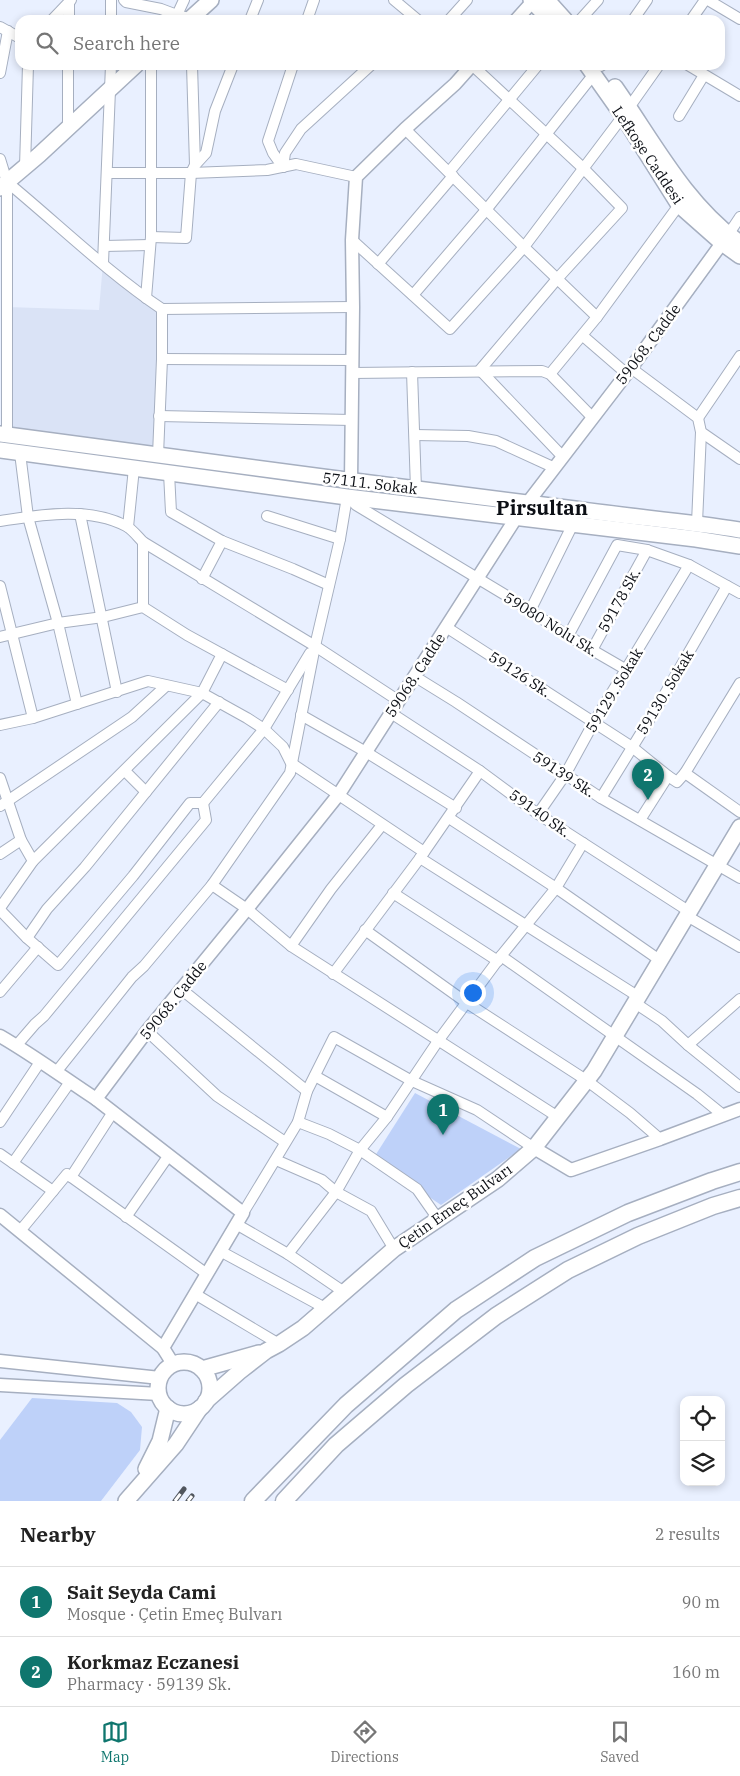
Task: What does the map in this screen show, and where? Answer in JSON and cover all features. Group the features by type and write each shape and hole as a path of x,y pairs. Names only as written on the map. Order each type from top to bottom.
{"main road":[{"path":"194,15 211,0"},
{"path":"536,1 546,15"},
{"path":"536,1 557,15"},
{"path":"4,185 131,70"},
{"name":"Lefkoşe Caddesi","path":"599,70 626,112 680,205 730,240"},
{"name":"Lefkoşe Caddesi","path":"626,112 682,186 730,240 740,256"},
{"name":"57111. Sokak","path":"4,435 740,530"},
{"path":"0,450 347,497 696,539 740,546"},
{"name":"Çetin Emeç Bulvarı","path":"126,1501 176,1444 203,1405 239,1372 266,1351 303,1328 394,1249 498,1180 534,1148 594,1071 740,827"},
{"path":"253,1501 346,1404 456,1310 535,1258 619,1217 740,1172"},
{"path":"284,1501 336,1445 406,1385 496,1316 568,1270 586,1261 638,1236 713,1206 740,1198"},
{"name":"Çetin Emeç Bulvarı","path":"202,1369 266,1351"},
{"path":"188,1362 202,1369 210,1384 210,1393 203,1405 193,1412 184,1414 175,1412 162,1402 158,1386 165,1370 173,1364 188,1362"},
{"name":"Çetin Emeç Bulvarı","path":"140,1484 160,1441 168,1408"}],"street":[{"path":"111,0 111,15"},
{"path":"124,0 178,15"},
{"path":"184,0 188,15"},
{"path":"252,15 258,0"},
{"path":"309,15 314,0"},
{"path":"454,15 467,0"},
{"path":"584,15 598,0"},
{"path":"636,15 647,0"},
{"path":"695,15 707,0 740,19"},
{"path":"57,15 70,1"},
{"path":"69,15 70,1"},
{"path":"521,15 536,1"},
{"path":"401,2 412,15"},
{"path":"0,73 4,29 15,35"},
{"path":"25,167 28,70"},
{"path":"68,70 68,128"},
{"path":"103,263 111,70"},
{"path":"146,298 150,241 151,70"},
{"path":"104,246 186,238 193,169 192,70"},
{"path":"193,169 206,153 215,111 231,70"},
{"path":"283,166 273,153 268,142 291,70"},
{"path":"283,166 285,152 301,130 366,70"},
{"path":"351,481 352,240 356,177 468,70"},
{"path":"477,70 584,169 622,208 480,370"},
{"path":"378,264 534,70"},
{"path":"413,295 486,210 595,70"},
{"path":"352,240 450,330 524,247 584,169 655,70"},
{"path":"696,70 740,96"},
{"path":"679,116 704,75"},
{"path":"405,129 557,280 597,317"},
{"path":"0,159 4,185 4,435"},
{"path":"107,173 150,173 193,169 267,170 296,164 356,177"},
{"path":"4,185 162,309 353,307"},
{"path":"550,374 583,336 680,205"},
{"path":"730,240 740,217"},
{"name":"59068. Cadde","path":"96,1098 147,1031 248,909 339,794 516,518 730,240"},
{"path":"158,455 162,309"},
{"path":"583,336 628,371 698,418 701,432 697,523"},
{"path":"162,359 352,367 412,372 532,370 550,374 593,418"},
{"path":"698,418 739,360"},
{"path":"480,370 563,456"},
{"path":"412,372 416,489"},
{"path":"159,416 352,420"},
{"path":"701,432 740,459"},
{"path":"415,435 468,436 496,441 556,468"},
{"path":"20,453 28,517 58,623 77,704"},
{"path":"128,527 134,468"},
{"path":"169,473 171,512 222,541 329,585"},
{"path":"57,1071 132,978 212,885 290,773 315,646 340,539 347,497"},
{"name":"59080 Nolu Sk.","path":"347,497 356,505 625,669"},
{"path":"80,514 103,617 117,692"},
{"path":"0,521 28,517 80,514 102,517 128,527 143,542 315,646 399,701"},
{"path":"267,516 340,539"},
{"path":"530,611 573,524"},
{"path":"202,579 222,541"},
{"path":"142,607 143,542"},
{"path":"568,636 617,545 647,550 690,565 740,593"},
{"name":"59178 Sk.","path":"592,650 647,550"},
{"name":"59129. Sokak","path":"538,814 565,775 625,669 690,565"},
{"path":"0,586 33,718"},
{"name":"59130. Sokak","path":"601,798 662,700 727,586"},
{"path":"0,637 58,623 103,617 142,607 187,635 288,690"},
{"name":"59126 Sk.","path":"446,627 632,746 668,776"},
{"path":"16,1046 101,949 206,820 203,803 264,729 315,646"},
{"path":"203,803 190,803 133,876 58,965 27,938 0,909 33,862 202,693 222,654"},
{"name":"59139 Sk.","path":"414,676 601,798 740,878"},
{"path":"0,725 33,718 148,681 202,693 264,729 283,747 291,763 339,794 422,855 637,1000 688,1045 740,1086"},
{"path":"640,820 668,776 677,782 685,773 740,683"},
{"path":"4,804 132,717 166,686"},
{"path":"27,938 47,909 85,867 218,702"},
{"name":"59140 Sk.","path":"391,713 480,771 538,814 740,948"},
{"path":"301,715 366,752 456,808"},
{"path":"125,771 146,792"},
{"path":"333,974 449,818 480,771"},
{"path":"685,773 740,812"},
{"path":"0,778 4,804 33,862"},
{"path":"449,818 661,960"},
{"path":"291,946 331,889 382,825"},
{"path":"0,854 21,840"},
{"path":"288,1254 336,1192 360,1150 387,1117 438,1042 556,888 583,843"},
{"path":"212,885 248,909 291,946 438,1042 558,1117"},
{"path":"393,893 500,959 615,1036 698,1094 723,1115"},
{"path":"365,930 467,1003 586,1080 630,1112 660,1140"},
{"path":"0,992 38,947"},
{"path":"181,989 307,1091"},
{"path":"688,1045 740,998"},
{"path":"147,1031 217,1096 285,1142"},
{"path":"0,1036 57,1071 70,1082 96,1098 243,1212"},
{"path":"163,1348 298,1122 307,1091 334,1036 412,1081 477,1110 571,1170 660,1140 740,1109"},
{"path":"0,1122 40,1062"},
{"path":"315,1076 387,1117"},
{"path":"12,1163 70,1082"},
{"path":"71,1177 113,1112"},
{"path":"298,1122 330,1134 360,1150 417,1189 438,1219"},
{"path":"0,1154 53,1192"},
{"path":"126,1218 169,1155"},
{"path":"276,1160 322,1180 336,1192 371,1211 394,1249"},
{"path":"20,1231 67,1174 126,1218 207,1274"},
{"path":"0,1215 163,1348 173,1364"},
{"path":"236,1224 288,1254 344,1292"},
{"path":"220,1251 325,1308"},
{"path":"195,1294 279,1344"},
{"path":"0,1362 160,1378"},
{"path":"0,1385 159,1394"}],"shaded area":[{"path":"103,263 162,309 158,455 7,435 7,307 99,310"},
{"path":"415,1093 521,1149 441,1205 373,1159"},
{"path":"32,1398 117,1403 131,1412 142,1427 140,1450 101,1501 0,1501 0,1440"}],"railway":[{"path":"175,1501 184,1489"},
{"path":"188,1501 192,1496"}],"place":[{"name":"Korkmaz Eczanesi","path":"648,800"},
{"name":"Sait Seyda Cami","path":"443,1135"}],"district":[{"name":"Pirsultan","path":"542,507"}]}
